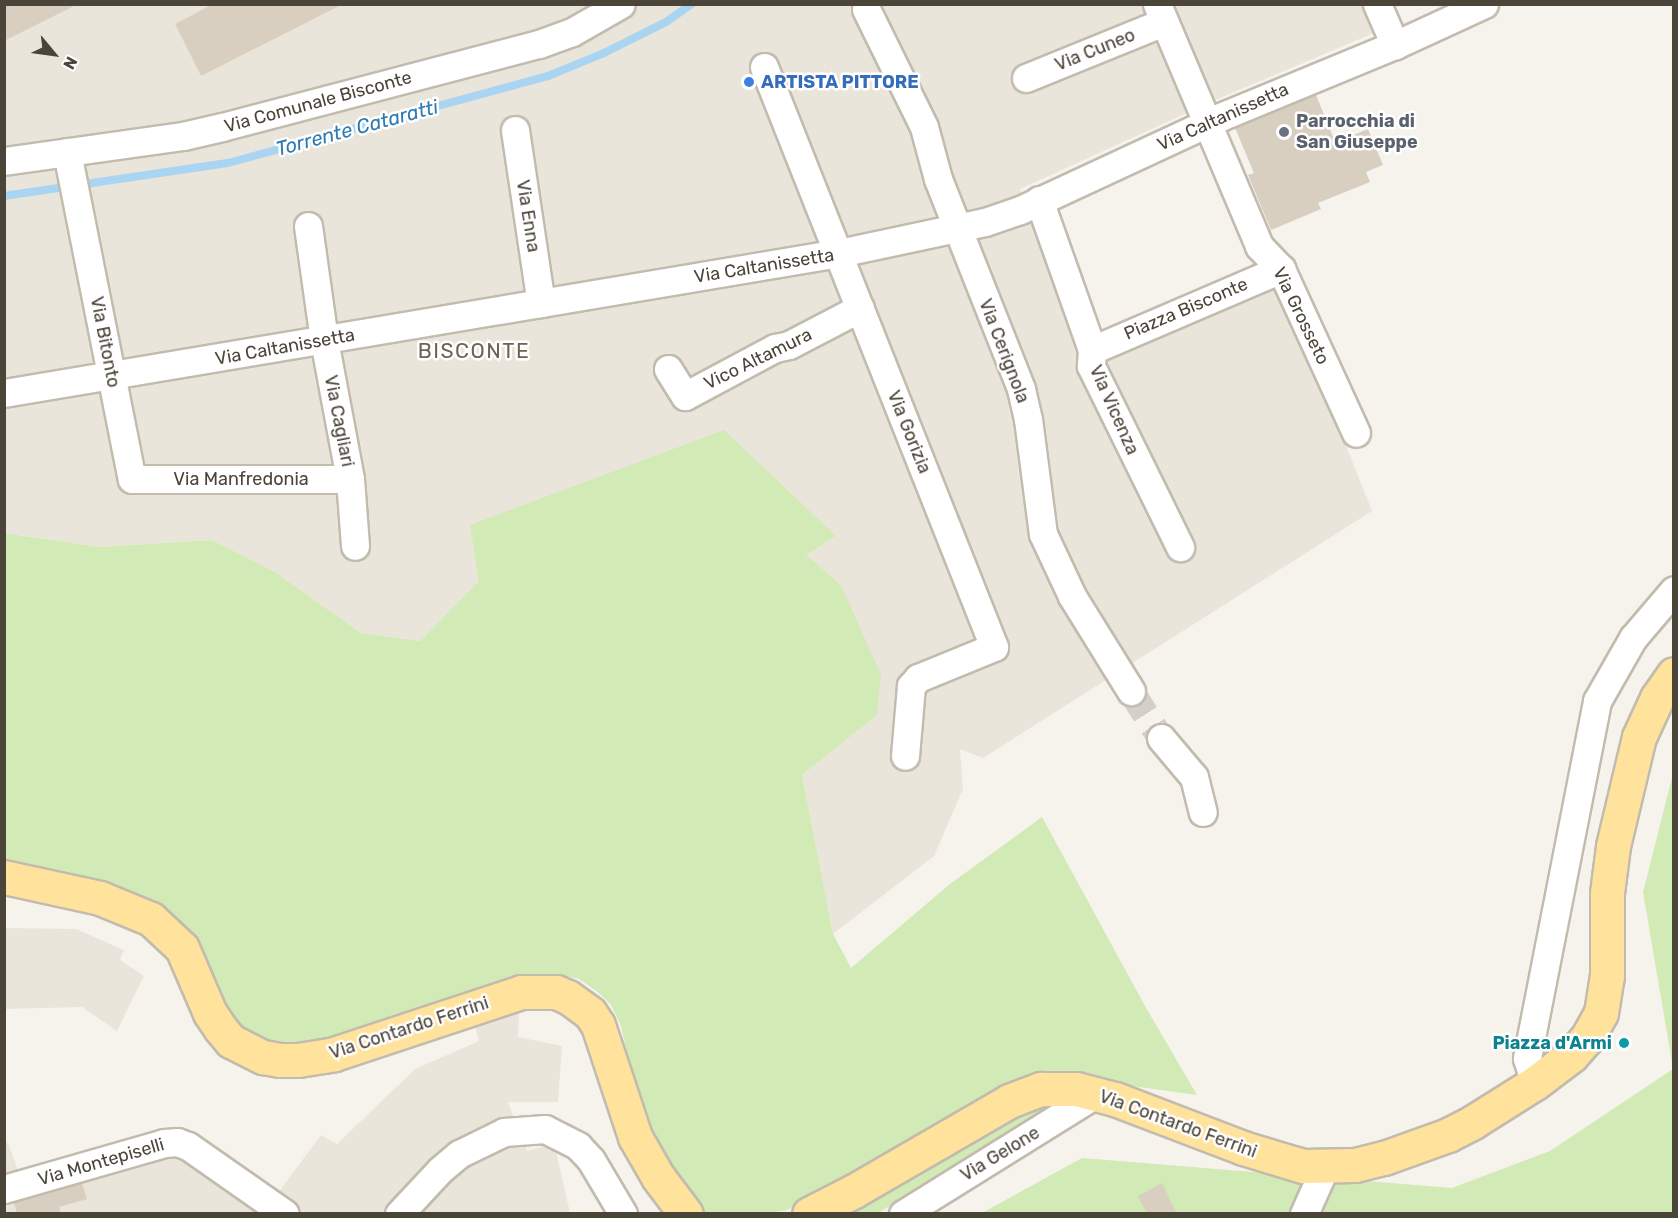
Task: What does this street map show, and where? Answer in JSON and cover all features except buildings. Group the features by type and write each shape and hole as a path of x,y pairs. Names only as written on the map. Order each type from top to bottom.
{"main road":[{"name":"Via Contardo Ferrini","path":"809,1214 854,1191 1027,1092 1056,1087 1096,1094 1136,1106 1277,1159 1326,1167 1355,1165 1383,1158 1448,1135 1535,1083 1572,1055 1587,1038 1601,1013 1608,976 1607,893 1613,846 1640,737 1657,698 1674,674"},
{"name":"Via Contardo Ferrini","path":"4,877 100,898 151,919 182,948 210,1013 231,1041 246,1050 280,1060 334,1054 521,992 556,992 568,997 590,1013 598,1025 635,1137 658,1177 686,1214"}],"street":[{"name":"Via Comunale Bisconte","path":"4,161 69,162 222,127 538,44 572,33 621,4"},
{"path":"1377,4 1395,45"},
{"name":"Via Caltanissetta","path":"4,393 112,377 839,253 957,228 1020,210 1208,123 1395,45 1484,4"},
{"name":"Via Cerignola","path":"866,9 924,127 938,179 1021,389 1028,419 1043,534 1072,596 1131,691"},
{"name":"Via Cuneo","path":"1026,78 1160,13"},
{"name":"Via Grosseto","path":"1160,13 1260,246 1281,269 1356,433"},
{"name":"Via Gorizia","path":"764,67 994,647 918,678 911,686 905,756"},
{"name":"Via Enna","path":"514,130 541,303"},
{"name":"Via Bitonto","path":"69,162 132,479"},
{"name":"Via Vicenza","path":"1039,200 1092,350 1091,366 1180,547"},
{"name":"Via Cagliari","path":"308,226 324,340 350,479 355,546"},
{"name":"Piazza Bisconte","path":"1092,350 1281,269"},
{"name":"Vico Altamura","path":"668,369 685,396 775,348 789,345 860,308"},
{"name":"Via Manfredonia","path":"132,479 350,479"},
{"path":"1535,1083 1527,1058 1598,702 1633,638 1674,590"},
{"path":"1161,738 1194,777 1203,812"},
{"name":"Via Gelone","path":"903,1214 1096,1094"},
{"path":"399,1214 459,1154 504,1132 545,1129 578,1146 591,1160 623,1214"},
{"name":"Via Montepiselli","path":"4,1190 164,1143 177,1142 188,1146 285,1214"},
{"path":"1304,1214 1326,1167"}],"shaded area":[{"path":"4,5 1361,5 1374,33 1213,101 1020,189 1082,369 1281,283 1372,511 983,758 960,749 963,789 934,856 833,934 802,775 876,715 841,585 805,555 835,537 479,581 420,641 361,633 275,572 212,540 99,547 5,533"},
{"path":"5,928 76,929 124,950 120,960 144,976 117,1031 82,1007 5,1009"},
{"path":"519,1012 518,1037 562,1046 558,1102 508,1102 527,1151 554,1143 570,1213 5,1213 4,1143 8,1143 24,1187 170,1148 269,1205 321,1135 337,1144 415,1069 479,1041 475,1026"}],"green space":[{"path":"724,430 836,536 806,555 841,585 881,675 877,715 802,775 833,934 851,968 950,884 1042,817 1145,1006 1197,1095 1082,1079 787,1210 770,1213 701,1213 659,1153 636,1094 621,1026 611,1005 598,992 579,979 557,974 512,978 320,1046 273,1043 241,1026 229,1012 202,949 191,932 169,910 154,900 109,883 65,872 5,862 4,533 99,547 212,540 275,572 361,633 420,641 479,581 470,525"},
{"path":"1673,774 1673,1068 1643,892"},
{"path":"1673,1069 1673,1213 980,1214 1082,1158 1452,1188 1550,1151"},
{"path":"1060,1102 878,1213 841,1214 1010,1119 1041,1106"}],"waterway":[{"name":"Torrente Cataratti","path":"4,196 228,163 548,76 604,53 666,22 692,4"}],"tunnel":[{"path":"1131,691 1161,738"}],"place":[{"name":"ARTISTA PITTORE","path":"749,82"},
{"name":"Parrocchia di San Giuseppe","path":"1284,132"},
{"name":"Piazza d'Armi","path":"1624,1043"}],"district":[{"name":"BISCONTE","path":"474,351"}]}
